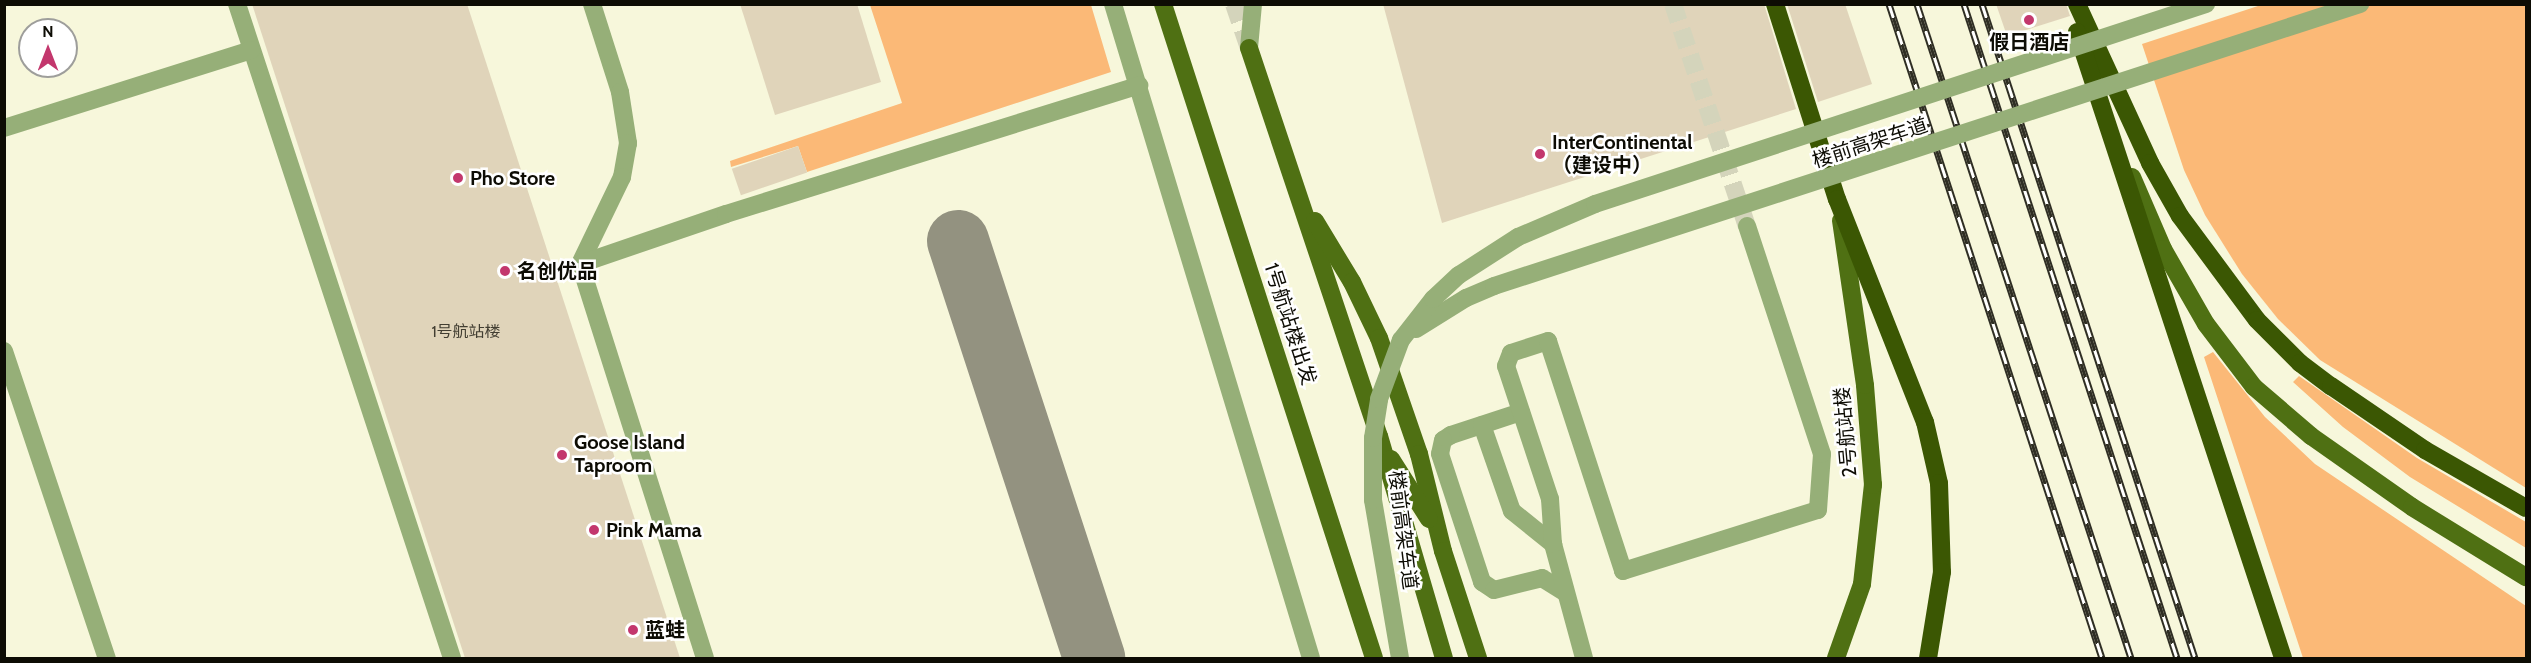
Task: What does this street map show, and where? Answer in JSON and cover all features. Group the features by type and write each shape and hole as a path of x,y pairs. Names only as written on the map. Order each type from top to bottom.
{"highway":[{"path":"1776,4 1837,199 1925,422 1939,483 1942,572 1928,658"},
{"path":"2068,4 2283,658"},
{"path":"2077,4 2150,163 2180,216 2257,320 2300,363 2331,387 2425,450 2526,508"}],"main road":[{"name":"1号航站楼出发","path":"1163,4 1374,658"},
{"path":"1249,48 1379,436 1444,658"},
{"path":"2096,93 2163,249 2206,324 2254,387 2330,449 2412,507 2526,577"},
{"path":"1298,191 1352,282 1379,338 1419,454 1443,551 1478,658"},
{"name":"2号航站楼","path":"1836,658 1862,584 1873,485 1858,328 1837,199"},
{"path":"1379,436 1430,521 1443,551"}],"street":[{"path":"237,4 452,658"},
{"path":"592,4 620,92 628,143 622,177 580,264 705,658"},
{"path":"1113,4 1311,658"},
{"path":"1249,48 1253,4"},
{"name":"楼前高架车道","path":"1400,658 1372,500 1371,467 1379,399 1401,340 1433,299 1459,275 1487,255 1552,220 2206,4"},
{"name":"楼前高架车道","path":"1401,340 1444,309 1494,286 2360,4"},
{"path":"4,128 251,50"},
{"path":"580,264 726,214 1139,85"},
{"path":"1584,658 1564,592 1553,544 1550,499 1506,366 1511,353 1548,341 1623,571 1818,510 1822,454 1747,226"},
{"path":"4,351 107,658"},
{"path":"1521,412 1451,435 1440,447 1482,582 1494,590 1542,578 1564,592"},
{"path":"1482,425 1512,512 1553,544"}],"shaded area":[{"path":"870,5 1091,5 1111,72 807,172 798,146 731,167 730,161 902,103"},
{"path":"2261,5 2526,5 2526,488 2320,360 2278,319 2242,274 2205,215 2184,170 2142,44"},
{"path":"2213,352 2265,417 2315,464 2526,606 2526,658 2303,658 2204,357"},
{"path":"2299,376 2417,458 2526,522 2526,548 2410,477 2343,427 2293,382"}],"building":[{"path":"252,4 467,4 680,658 465,658"},
{"path":"740,4 857,4 881,82 775,115"},
{"name":"InterContinental （建设中）","path":"1383,4 1764,4 1796,109 1442,223"},
{"path":"1787,4 1845,4 1872,84 1818,102"},
{"name":"假日酒店","path":"1996,4 2066,4 2070,16 2007,36"},
{"path":"798,146 807,172 741,195 732,169"}],"taxiway":[{"path":"958,241 1094,658"}],"tunnel":[{"path":"1234,4 1249,48"},
{"path":"1673,4 1747,226"}],"railway":[{"path":"1889,4 2102,658"},
{"path":"1917,4 2131,658"},
{"path":"1964,4 2177,658"},
{"path":"1982,4 2195,658"}],"place":[{"name":"假日酒店","path":"2029,20"},
{"name":"InterContinental （建设中）","path":"1540,154"},
{"name":"Pho Store","path":"458,178"},
{"name":"名创优品","path":"505,271"},
{"name":"Goose Island Taproom","path":"562,455"},
{"name":"Pink Mama","path":"594,530"},
{"name":"蓝蛙","path":"633,630"}]}
